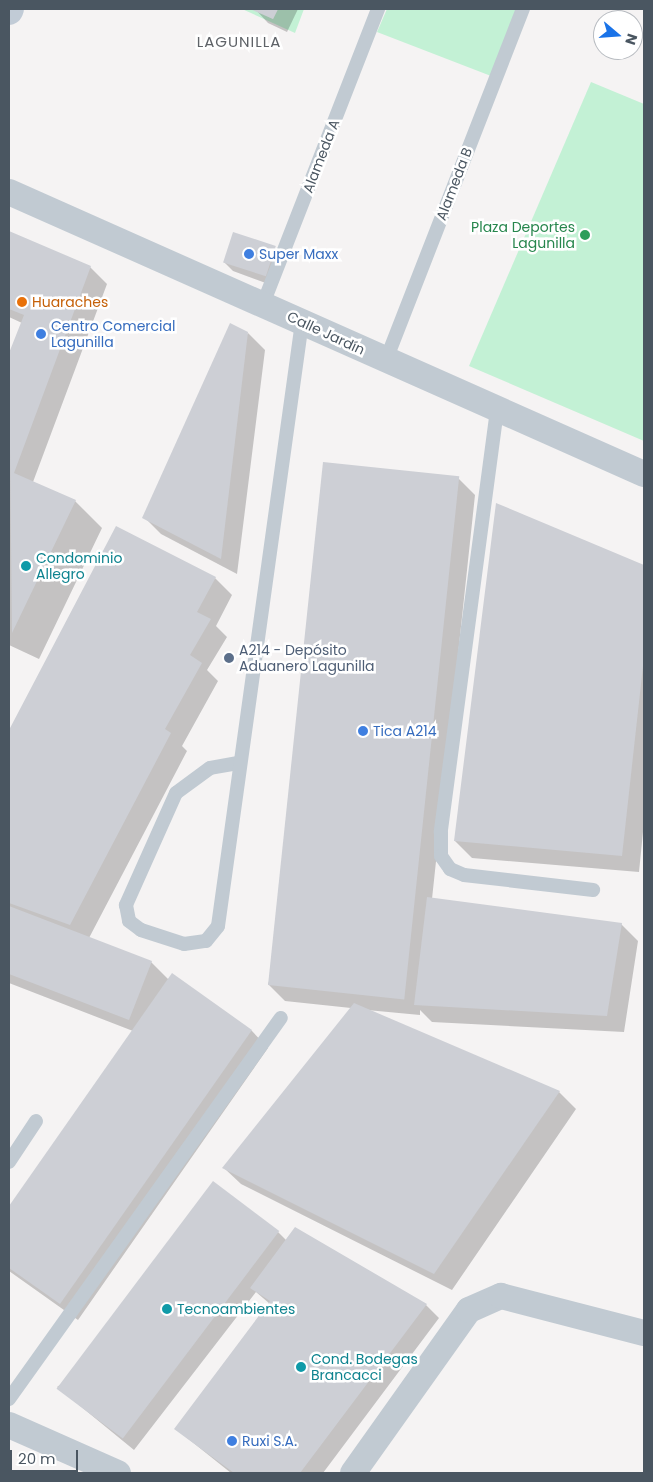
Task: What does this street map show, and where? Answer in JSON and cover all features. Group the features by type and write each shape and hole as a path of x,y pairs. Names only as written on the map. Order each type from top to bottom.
{"street":[{"name":"Calle Jardín","path":"9,192 644,474"},
{"path":"353,1473 469,1310 501,1296 644,1333"},
{"path":"9,1425 118,1473"}],"lane":[{"name":"Alameda A","path":"263,304 378,9"},
{"name":"Alameda B","path":"386,360 523,9"},
{"path":"238,763 210,768 176,793 126,905 129,921 141,930 184,944 206,941 218,926 238,763 302,322"},
{"path":"497,410 441,832 441,856 450,869 464,875 593,890"},
{"path":"9,1399 281,1018"},
{"path":"9,1162 36,1121"}],"green space":[{"path":"242,9 254,9 273,19 278,9 304,9 295,33"},
{"path":"387,9 517,9 491,76 377,32"},
{"name":"Plaza Deportes Lagunilla","path":"591,82 644,104 644,441 469,366"}],"building":[{"path":"250,9 278,9 273,19"},
{"name":"Centro Comercial Lagunilla","path":"9,231 91,266 14,473 76,500 12,633 9,353 24,315 9,309"},
{"name":"Super Maxx","path":"233,232 276,246 266,276 223,262"},
{"path":"230,323 248,332 221,559 142,518"},
{"name":"Tica A214","path":"323,462 459,476 404,999 268,985"},
{"path":"496,503 644,565 644,657 622,856 454,841"},
{"path":"116,526 216,577 197,612 211,619 190,655 202,663 165,729 171,733 70,925 9,903 9,730"},
{"path":"427,897 622,923 607,1016 414,1005"},
{"path":"9,906 152,961 129,1020 9,974"},
{"path":"172,973 252,1030 60,1304 9,1268 9,1206"},
{"path":"354,1003 560,1091 434,1274 222,1168"},
{"name":"Tecnoambientes","path":"213,1181 279,1231 123,1439 57,1389"},
{"name":"Cond. Bodegas Brancacci","path":"295,1227 427,1304 300,1473 234,1473 174,1429 270,1301 250,1288"}],"place":[{"name":"Plaza Deportes Lagunilla","path":"585,235"},
{"name":"Super Maxx","path":"249,254"},
{"name":"Huaraches","path":"22,302"},
{"name":"Centro Comercial Lagunilla","path":"41,334"},
{"name":"Condominio Allegro","path":"26,566"},
{"name":"A214 - Depósito Aduanero Lagunilla","path":"229,658"},
{"name":"Tica A214","path":"363,731"},
{"name":"Tecnoambientes","path":"167,1309"},
{"name":"Cond. Bodegas Brancacci","path":"301,1367"},
{"name":"Ruxi S.A.","path":"232,1441"}],"district":[{"name":"LAGUNILLA","path":"239,42"}]}
